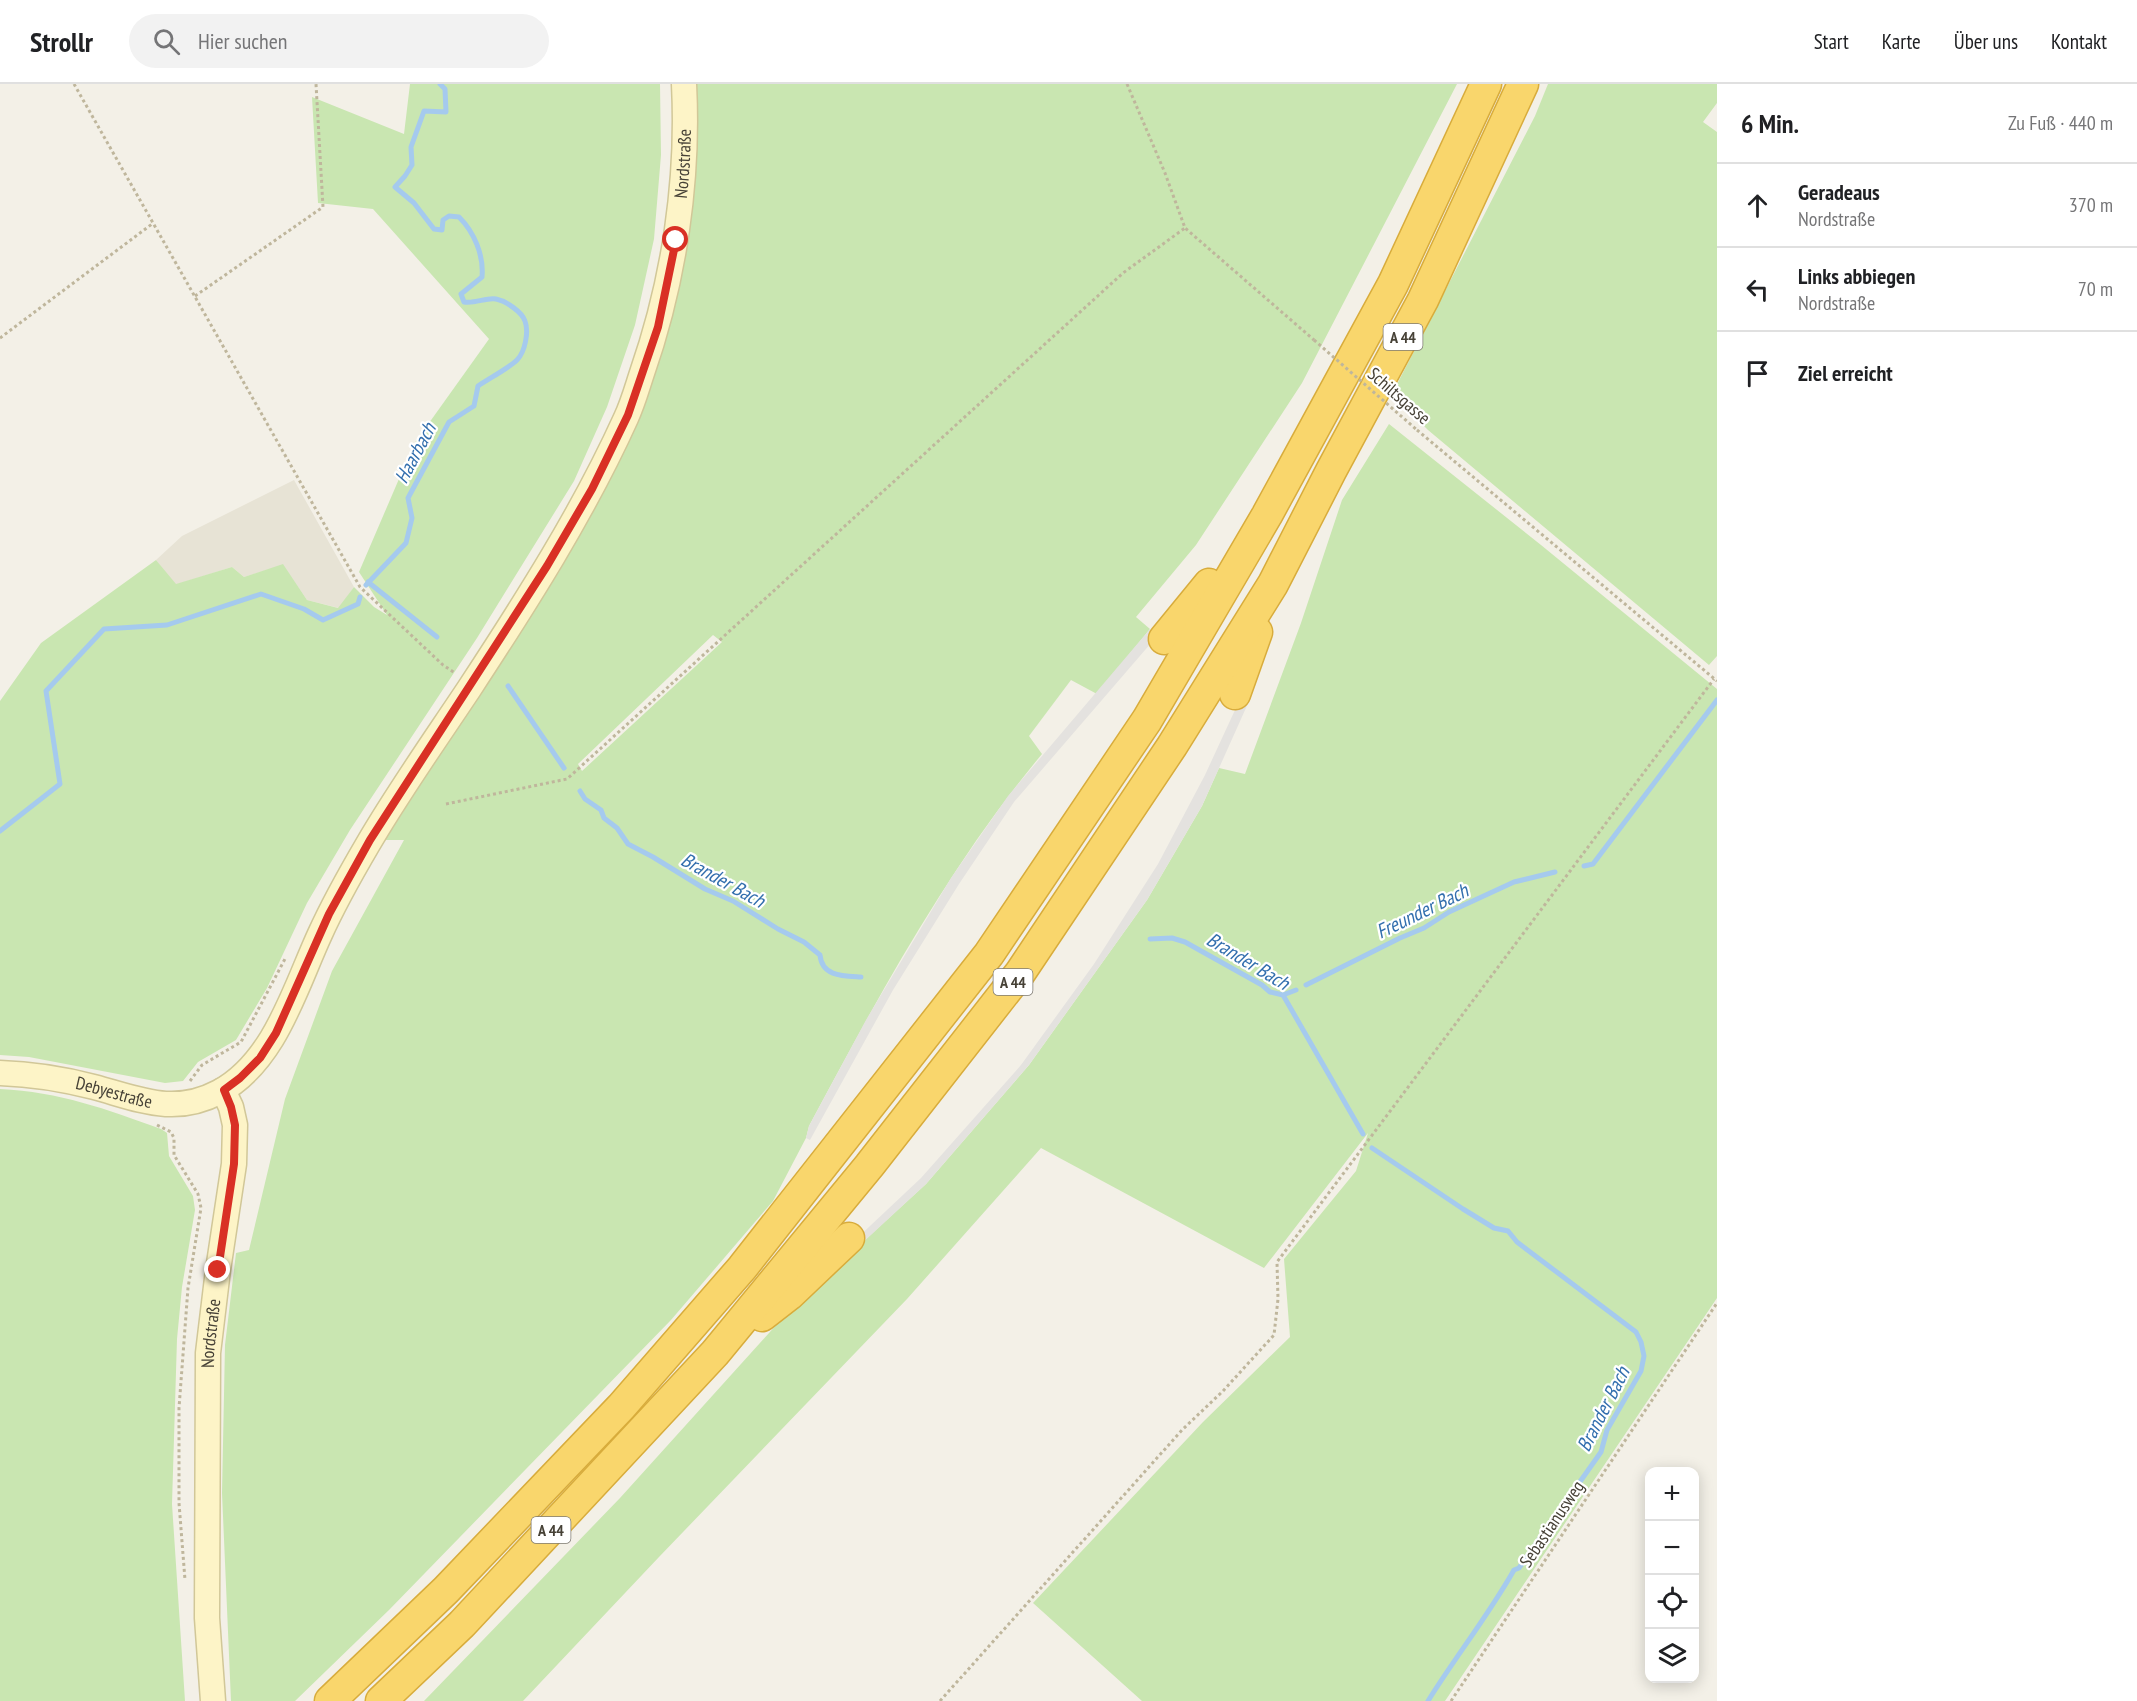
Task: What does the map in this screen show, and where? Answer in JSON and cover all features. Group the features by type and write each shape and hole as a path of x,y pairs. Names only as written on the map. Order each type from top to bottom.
{"highway":[{"name":"A 44","path":"330,1701 446,1590 605,1424 742,1268 989,954 1147,720 1267,515 1393,284 1486,84"},
{"name":"A 44","path":"381,1701 462,1624 715,1353 868,1166 1020,973 1172,747 1273,584 1330,471 1423,300 1523,84"},
{"path":"1164,639 1267,515"},
{"path":"1235,694 1273,584"},
{"path":"742,1268 766,1217 790,1186 820,1135"},
{"path":"715,1353 789,1295 849,1238"}],"main road":[{"name":"Nordstraße","path":"213,1701 207,1618 208,1353 234,1164 235,1125 224,1090 260,1058 276,1033 329,914 370,840 547,566 592,489 628,415 658,327 676,240 684,154 684,84"},
{"name":"Debyestraße","path":"0,1073 30,1074 51,1078 94,1087 153,1104 181,1104 206,1099 224,1090"}],"path":[{"path":"74,84 360,586 443,665"},
{"path":"195,296 323,207 316,84"},
{"name":"Schiltsgasse","path":"1127,84 1166,173 1185,228 1417,430 1715,680"},
{"path":"0,338 152,224"},
{"path":"446,804 567,779 1124,273 1185,228"},
{"path":"940,1701 1182,1430 1223,1391 1274,1335 1278,1299 1277,1262 1715,680"},
{"path":"188,1083 202,1065 241,1042 286,957"},
{"path":"154,1124 171,1132 174,1138 174,1155 198,1194 201,1208 188,1288 179,1408 179,1503 185,1585"},
{"name":"Sebastianusweg","path":"1451,1701 1717,1303"}],"shaded area":[{"path":"294,480 354,587 339,608 307,600 283,565 244,577 232,567 175,585 156,560 182,536"},
{"path":"1150,629 1158,635 1014,802 959,884 893,990 810,1140 806,1138 809,1126 866,1020 951,878 1008,796"},
{"path":"1241,697 1250,699 1202,806 1147,900 1029,1065 926,1184 858,1247 853,1242 921,1178 1021,1065 1094,964 1158,864 1205,775"}],"green space":[{"path":"410,84 660,84 661,155 654,239 635,325 607,407 574,481 477,638 350,830 307,903 267,988 236,1040 198,1062 183,1081 165,1083 29,1057 0,1055 0,701 41,643 156,560 176,584 232,567 244,577 283,564 307,600 338,608 354,587 374,607 387,615 359,572 414,444 489,339 373,209 318,203 312,97 404,134"},
{"path":"695,84 1457,84 1302,383 1196,545 1136,617 1150,629 1097,694 1071,680 1029,736 1042,754 976,842 916,934 809,1126 806,1138 773,1201 671,1320 389,1610 295,1701 231,1701 222,1493 225,1345 236,1253 249,1250 285,1099 332,971 404,840 385,840 559,572 638,419","holes":["713,635 722,642 582,771 578,764"]},
{"path":"1548,84 1717,84 1717,103 1703,122 1717,132 1717,656 1709,665 1428,430 1392,394 1535,116"},
{"path":"1389,424 1717,689 1717,1298 1445,1701 1142,1701 1033,1603 1203,1422 1290,1337 1284,1259 1356,1171 1368,1133 1264,1268 1041,1148 907,1299 523,1701 424,1701 620,1498 797,1302 926,1184 1029,1065 1147,900 1202,806 1219,768 1245,774 1301,623 1342,500"},
{"path":"0,1089 63,1098 102,1108 161,1129 167,1133 169,1156 193,1196 195,1210 182,1287 177,1339 172,1504 185,1701 0,1701"}],"waterway":[{"name":"Haarbach","path":"366,585 406,543 412,518 408,498 449,422 474,406 478,386 517,360 524,347 526,336 523,318 504,302 496,299 464,302 461,294 482,277 482,269 477,244 459,217 449,216 443,220 442,230 434,229 414,203 395,187 412,165 411,147 424,111 446,112 445,89 440,84"},
{"name":"Brander Bach","path":"368,582 437,637"},
{"name":"Haarbach","path":"0,831 60,784 46,691 104,629 167,625 261,594 304,609 323,620 358,604 360,597"},
{"name":"Brander Bach","path":"508,686 564,768"},
{"name":"Freunder Bach","path":"1584,866 1593,864 1717,700"},
{"name":"Brander Bach","path":"580,791 585,799 601,810 604,818 617,828 628,844 705,889 733,901 804,942 820,955 825,968 829,971 835,974 861,977"},
{"name":"Freunder Bach","path":"1306,985 1424,928 1449,912 1514,882 1555,872"},
{"name":"Brander Bach","path":"1150,939 1172,938 1185,942 1262,985 1270,992 1283,995 1363,1134"},
{"name":"Freunder Bach","path":"1283,995 1296,990"},
{"name":"Brander Bach","path":"1372,1148 1494,1228 1508,1231 1517,1242 1636,1332 1644,1356 1641,1371 1607,1430 1601,1452 1519,1568 1514,1570 1494,1604 1428,1701"}],"route":[{"path":"218,1270 234,1164 235,1125 224,1090 260,1058 276,1033 329,914 370,840 547,566 592,489 628,415 658,327 676,240"}]}
